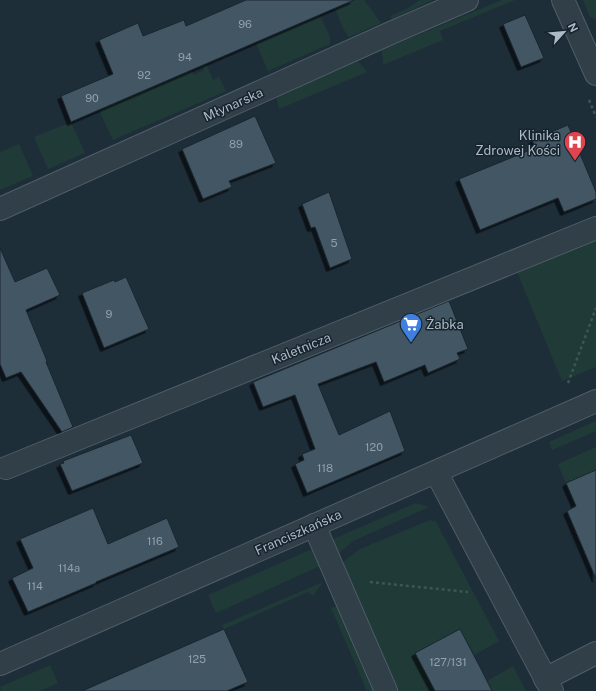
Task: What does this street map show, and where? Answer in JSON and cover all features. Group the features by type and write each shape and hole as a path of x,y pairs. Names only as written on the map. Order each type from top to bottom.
{"street":[{"name":"Młynarska","path":"0,209 467,0"},
{"path":"563,0 589,39 596,74"},
{"name":"Kaletnicza","path":"6,468 596,228"},
{"name":"Franciszkańska","path":"0,664 596,401"},
{"path":"436,472 548,685 596,653"},
{"path":"314,525 386,691"}],"path":[{"path":"565,390 596,308"},
{"path":"369,582 474,593"}],"green space":[{"path":"331,0 364,0 381,23 349,37 344,30"},
{"path":"420,0 433,0 392,19 390,16 408,8"},
{"path":"502,0 515,0 440,31 443,40 383,65 382,50"},
{"path":"583,0 596,0 596,20 590,17"},
{"path":"320,15 330,37 330,44 268,71 256,43"},
{"path":"358,61 367,72 279,109 276,96"},
{"path":"206,63 213,80 219,77 226,91 113,140 99,110 191,70 194,75 204,70 202,65"},
{"path":"71,122 85,153 48,169 34,137"},
{"path":"19,144 33,176 0,190 0,152"},
{"path":"596,240 596,367 562,381 517,272"},
{"path":"596,421 596,431 552,450 549,442"},
{"path":"596,447 596,470 566,483 558,464"},
{"path":"416,503 429,507 353,541 336,556 331,540"},
{"path":"430,520 436,522 499,641 474,655 460,629 415,653 435,691 394,691 341,564 358,550"},
{"path":"312,549 320,566 216,613 208,595"},
{"path":"323,582 313,596 308,592 224,629 222,625"},
{"path":"337,606 373,691 367,691 331,608"},
{"path":"50,665 58,683 40,691 1,691 0,687"},
{"path":"513,666 526,691 492,691 487,681"}],"building":[{"path":"246,0 354,0 71,122 61,96 113,74 99,40 138,23 143,36 184,20 186,26"},
{"path":"525,15 544,58 521,67 503,24"},
{"path":"255,116 276,163 229,181 232,187 203,199 182,149"},
{"path":"568,125 596,192 596,199 564,212 558,198 480,230 459,179 535,148 532,140"},
{"path":"329,192 352,259 330,268 315,227 311,228 302,204"},
{"path":"0,248 15,282 47,268 60,295 26,310 73,427 62,432 21,372 6,378 0,364"},
{"path":"126,277 149,329 104,348 82,293 114,280 115,282"},
{"path":"449,301 468,349 457,353 460,359 428,373 425,365 384,382 376,362 318,384 339,435 390,411 405,451 307,493 295,464 304,460 302,454 315,449 295,395 263,407 253,382"},
{"path":"131,435 143,463 72,491 60,464 64,463 63,461"},
{"path":"596,470 596,579 567,511 576,506 566,483"},
{"path":"93,508 108,544 167,518 179,547 28,612 12,578 33,568 20,539"},
{"path":"224,629 248,682 227,691 82,691"},
{"path":"460,629 492,691 435,691 415,653"}],"place":[{"name":"Klinika Zdrowej Kości","path":"575,162"},
{"name":"Żabka","path":"411,344"}]}
